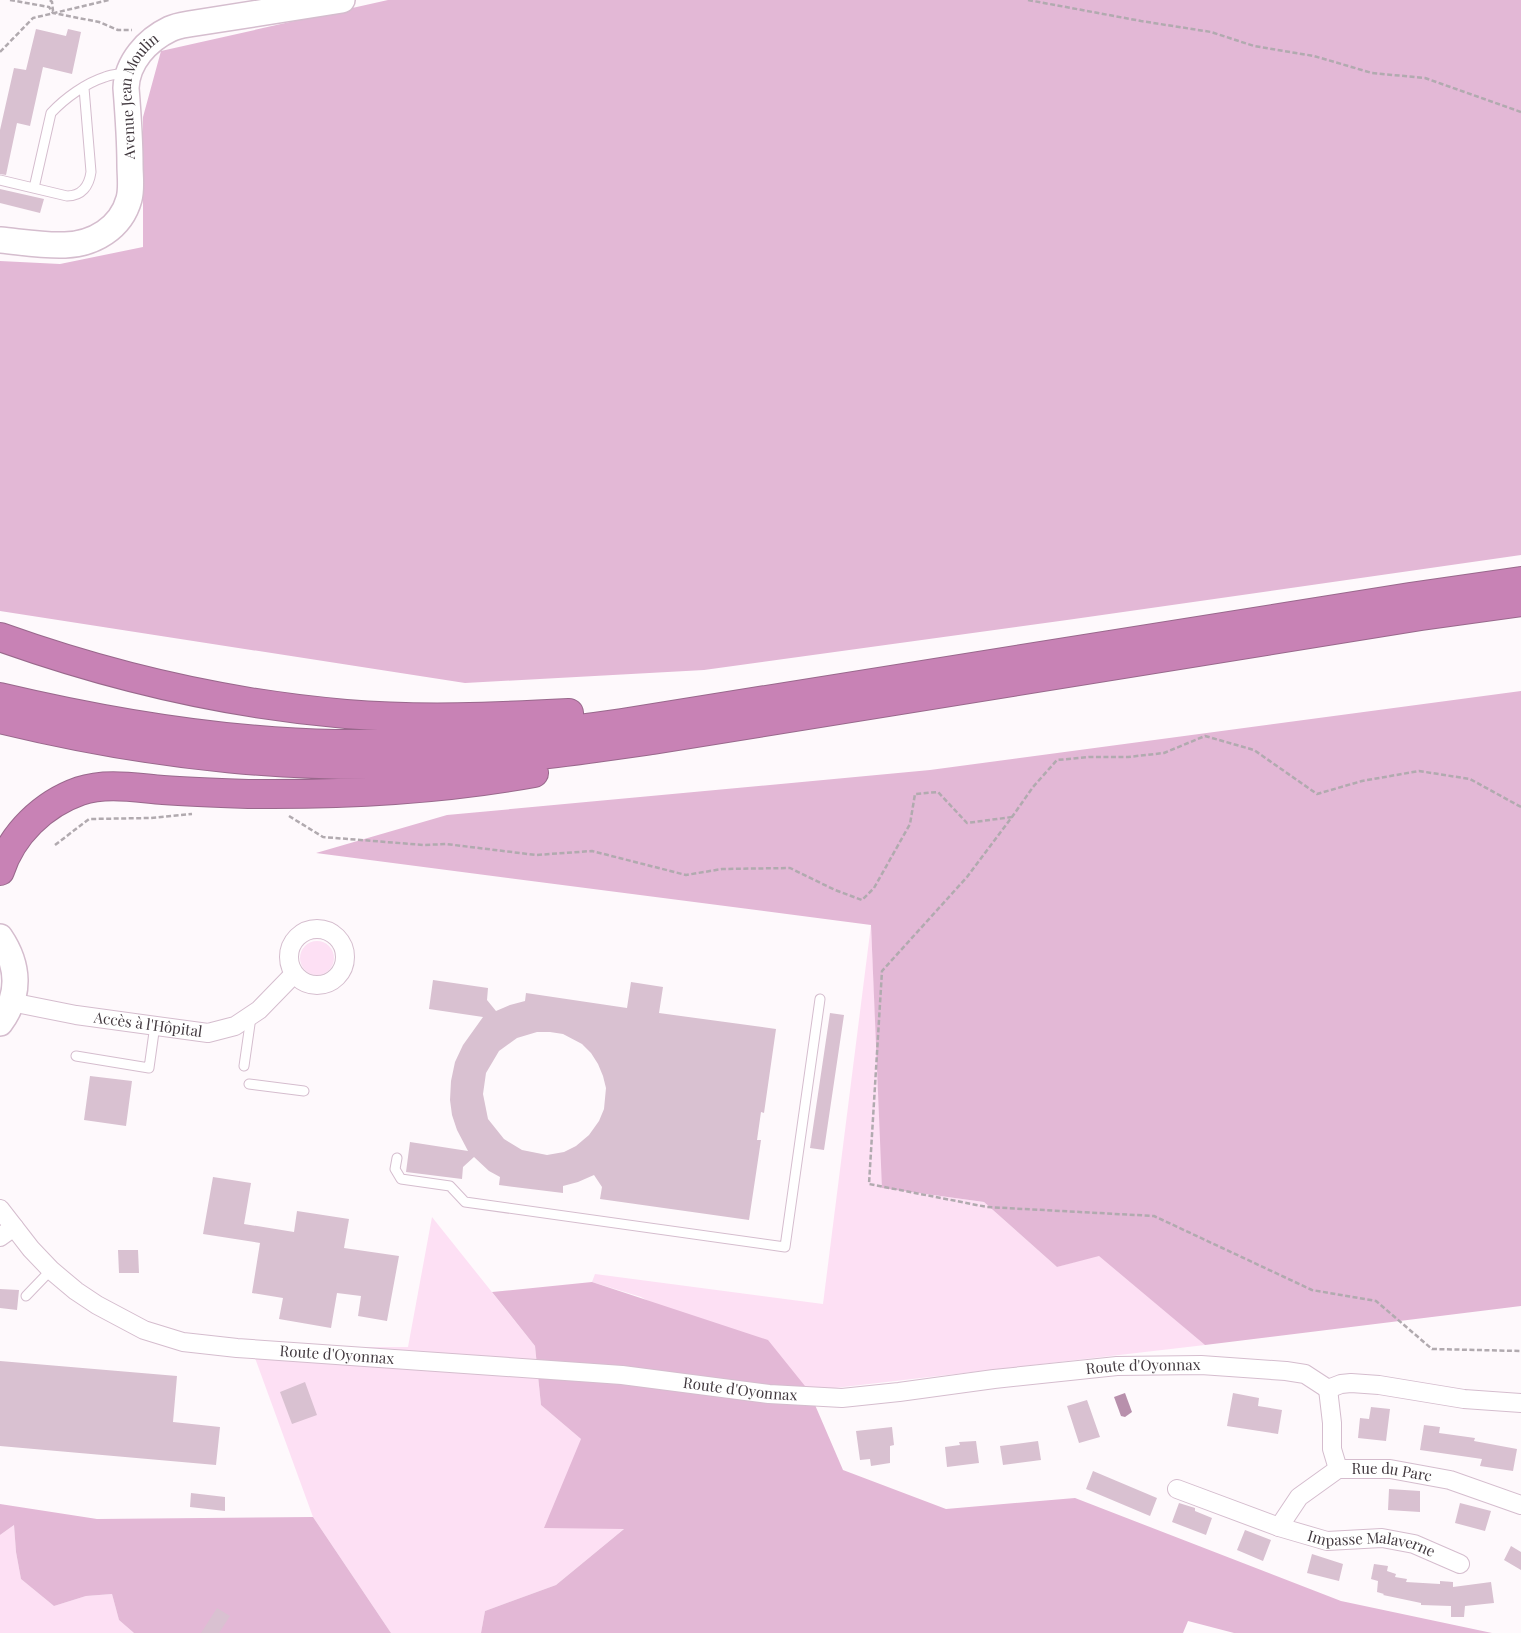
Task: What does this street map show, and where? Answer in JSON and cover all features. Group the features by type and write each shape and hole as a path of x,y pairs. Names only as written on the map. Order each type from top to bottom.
{"highway":[{"path":"0,697 98,719 216,736 334,744 409,743 509,737 566,731 745,704 1410,597 1521,581"},
{"path":"0,719 94,740 151,750 202,756 289,764 366,765 465,762 545,755 653,740 1421,616 1521,602"},
{"path":"0,637 42,652 134,679 210,695 346,714 474,717 745,704"},
{"path":"0,871 10,848 40,813 69,796 91,788 113,787 252,794 354,792 414,788 472,782 581,765 700,741 811,715"}],"street":[{"name":"Avenue Jean Moulin","path":"0,240 61,245 82,243 104,234 117,221 127,206 131,184 126,88 128,73 132,64 153,40 171,28 189,24 342,0"},
{"path":"0,937 13,961 15,988 5,1012"},
{"name":"Accès à l'Hôpital","path":"5,1012 76,1015 208,1033 235,1026 259,1010 294,974"},
{"name":"Route d'Oyonnax","path":"0,1209 7,1232 31,1249 51,1270 76,1291 97,1306 144,1330 183,1342 237,1348 622,1375 769,1394 842,1398 1117,1366 1201,1365 1286,1371 1305,1374 1328,1389"},
{"path":"1328,1389 1341,1384 1351,1383 1378,1385 1464,1399 1521,1403"},
{"name":"Rue du Parc","path":"1328,1389 1332,1423 1332,1449 1338,1469 1390,1469 1450,1480 1521,1506"},
{"path":"1279,1527 1299,1496 1338,1469"},
{"name":"Impasse Malaverne","path":"1177,1489 1279,1527 1326,1541 1382,1538 1414,1544 1460,1564"}],"lane":[{"path":"34,188 51,113 84,88 107,76 128,73"},
{"path":"0,180 67,196 75,196 86,186 90,180 91,172 84,88"},
{"path":"397,1158 395,1169 401,1179 450,1186 465,1202 785,1247 820,999"},
{"path":"244,1066 251,1015"},
{"path":"76,1056 149,1068 155,1025"},
{"path":"249,1084 304,1091"},
{"path":"26,1296 51,1270"}],"path":[{"path":"10,0 49,7 53,13 99,22 118,30 131,30 139,27"},
{"path":"50,0 53,13"},
{"path":"0,52 33,18 109,0"},
{"path":"1028,0 1211,32 1254,46 1314,56 1372,73 1425,78 1521,112"},
{"path":"1521,806 1470,779 1419,771 1362,781 1317,794 1254,750 1205,736 1164,753 1057,760 1033,786 967,877 882,970 869,1184 986,1207 1154,1216 1312,1290 1376,1301 1432,1349 1521,1351"},
{"path":"284,813 323,837 424,846 446,844 536,855 592,851 640,865 686,875 722,869 790,868 835,890 862,900 874,888 910,824 915,794 938,792 967,823 1012,817"},
{"path":"55,845 89,819 151,818 193,814"}],"shaded area":[{"path":"388,0 1521,0 1521,555 704,670 465,683 0,611 0,261 60,264 143,247 143,117 161,51"},
{"path":"1521,691 1521,1306 1205,1345 1099,1256 1057,1267 984,1202 882,1188 871,925 316,853 447,815 930,770"},
{"path":"871,925 883,1188 984,1202 1057,1267 1099,1255 1205,1345 809,1391 641,1297 592,1282 595,1274 823,1304"},
{"path":"317,941 324,942 329,946 333,951 333,965 329,970 324,974 317,975 310,974 305,970 301,965 300,958 301,951 305,946 310,942"},
{"path":"432,1217 535,1346 541,1405 581,1439 625,1528 556,1585 485,1611 481,1633 391,1633 313,1517 251,1347 408,1347"},
{"path":"592,1282 768,1340 809,1391 843,1470 946,1509 1075,1498 1341,1601 1492,1633 1234,1633 1188,1621 1183,1633 481,1633 485,1611 556,1585 624,1529 544,1528 581,1439 541,1405 535,1346 492,1292"},
{"path":"1125,1393 1132,1412 1125,1417 1121,1416 1114,1397"},
{"path":"0,1504 97,1519 313,1517 391,1633 134,1633 119,1620 112,1594 86,1596 54,1606 21,1579 14,1525 0,1535"},
{"path":"14,1525 21,1579 54,1606 86,1596 112,1594 119,1620 134,1633 0,1633 0,1535"}],"building":[{"path":"36,29 66,36 68,29 81,32 72,74 43,67 30,126 17,123 6,175 0,174 0,130 14,68 26,70"},
{"path":"0,189 44,199 40,213 0,203"},
{"path":"433,980 488,988 487,1000 496,1011 525,1001 526,993 627,1008 631,982 663,987 659,1013 776,1029 764,1113 761,1112 757,1140 761,1140 749,1220 600,1199 602,1187 594,1175 563,1186 563,1193 499,1185 500,1177 489,1171 474,1157 463,1167 462,1179 406,1172 410,1142 468,1151 457,1130 452,1115 450,1100 451,1081 455,1062 463,1045 483,1017 429,1009","holes":["537,1032 563,1034 582,1044 598,1064 606,1088 604,1109 599,1121 589,1135 576,1146 564,1152 547,1155 522,1150 504,1139 488,1119 483,1094 486,1073 499,1051 517,1038"]},
{"path":"830,1013 844,1015 824,1150 810,1148"},
{"path":"90,1076 132,1081 126,1126 84,1120"},
{"path":"213,1177 251,1183 244,1224 294,1232 297,1211 349,1219 344,1248 399,1256 387,1321 358,1316 361,1296 337,1293 331,1328 279,1319 283,1298 252,1293 260,1243 203,1234"},
{"path":"118,1250 138,1250 139,1273 119,1273"},
{"path":"0,1289 19,1290 17,1310 0,1308"},
{"path":"0,1361 177,1376 173,1422 220,1427 216,1465 0,1446"},
{"path":"305,1382 317,1415 292,1424 280,1392"},
{"path":"1233,1393 1259,1398 1258,1406 1282,1410 1278,1434 1227,1426"},
{"path":"1087,1400 1100,1437 1079,1443 1067,1406"},
{"path":"1371,1407 1390,1409 1386,1441 1358,1438 1360,1418 1369,1419"},
{"path":"1424,1425 1440,1427 1439,1433 1475,1438 1474,1441 1517,1449 1513,1471 1480,1466 1482,1459 1420,1450"},
{"path":"892,1427 894,1445 890,1446 890,1463 871,1466 870,1459 860,1460 856,1431"},
{"path":"976,1441 979,1463 947,1467 945,1447 960,1445 959,1442"},
{"path":"1038,1441 1041,1460 1003,1465 1000,1446"},
{"path":"1093,1471 1157,1498 1150,1516 1086,1489"},
{"path":"1389,1489 1420,1491 1420,1512 1388,1510"},
{"path":"191,1493 225,1497 225,1511 190,1507"},
{"path":"1179,1503 1195,1508 1195,1511 1212,1518 1206,1535 1172,1522"},
{"path":"1460,1503 1491,1511 1485,1531 1455,1523"},
{"path":"1245,1530 1271,1540 1263,1561 1237,1550"},
{"path":"1511,1546 1521,1552 1521,1570 1504,1560"},
{"path":"1312,1554 1343,1564 1339,1581 1307,1573"},
{"path":"1374,1564 1388,1566 1387,1571 1396,1574 1395,1577 1407,1579 1406,1582 1440,1584 1440,1581 1453,1582 1453,1587 1491,1582 1494,1603 1465,1606 1464,1617 1451,1617 1451,1606 1421,1605 1421,1603 1383,1595 1377,1592 1378,1581 1371,1579"},
{"path":"217,1608 230,1616 219,1633 201,1633"}]}
